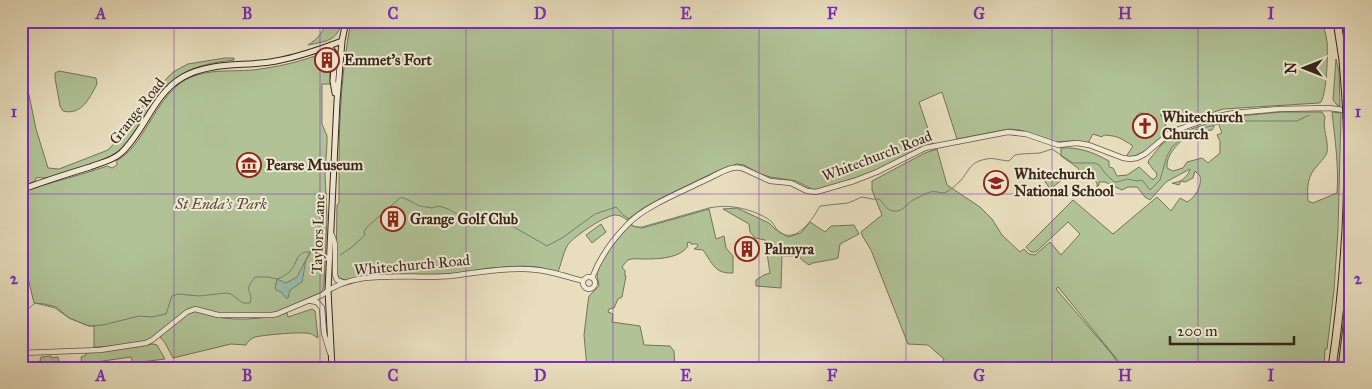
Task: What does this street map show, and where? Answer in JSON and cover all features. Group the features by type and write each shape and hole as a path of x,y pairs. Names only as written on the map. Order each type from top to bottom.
{"highway":[{"path":"1332,368 1339,315 1347,213 1348,151 1344,60 1337,21"},
{"path":"1348,21 1351,35"},
{"path":"1342,368 1351,293"}],"main road":[{"path":"342,41 346,21"},
{"name":"Grange Road","path":"21,190 108,161 119,155 132,141 152,108 164,94 177,81 189,74 217,66 278,61 342,41"},
{"name":"Taylors Lane","path":"332,368 328,290 336,101 342,41"},
{"path":"317,50 329,49 335,54 333,80 336,101"}],"street":[{"name":"Whitechurch Road","path":"21,353 100,350 146,343 156,338 187,312 195,309 218,315 272,315 322,295 328,290 369,277 450,276 483,271 524,269 583,281 584,287 591,289 595,284 592,278 598,263 606,250 630,222 668,198 719,173 736,168 747,170 770,181 791,183 807,191 816,192 846,184 869,175 925,148 1008,132 1026,134 1058,145 1077,143 1088,145 1130,159 1144,154 1172,132 1213,117 1279,109 1329,108 1351,111"},
{"path":"331,232 334,244 335,275 340,282 346,283"},
{"path":"583,281 587,277 592,278"},
{"path":"308,301 317,302 322,308 324,334 332,359"}],"green space":[{"path":"327,21 342,21 334,37 320,43 308,45 320,35"},
{"name":"Grange Golf Club","path":"351,21 1322,21 1327,41 1327,55 1326,82 1321,102 1223,109 1201,119 1182,115 1160,115 1167,121 1164,129 1171,127 1171,130 1147,150 1135,156 1129,157 1127,155 1133,146 1109,135 1102,137 1093,134 1088,143 1056,142 1020,130 1009,129 957,139 942,92 919,102 933,144 921,147 870,174 826,188 814,190 796,181 770,177 744,165 737,164 717,171 663,197 627,220 616,215 598,222 570,242 558,272 538,267 522,266 489,268 452,274 370,275 345,280 339,278 336,271 340,110","holes":["1140,113 1149,114 1151,134 1140,137 1138,116 1136,116"]},
{"name":"St Enda's Park","path":"323,53 329,53 332,56 327,67 330,68 330,84 322,84 322,124 327,136 325,174 327,217 324,286 322,292 271,313 218,313 195,307 147,341 136,344 99,347 94,347 94,326 89,326 69,318 56,307 34,303 28,278 21,261 21,193 107,166 112,168 117,165 116,161 134,146 172,90 182,82 198,74 271,67 297,62"},
{"path":"21,56 36,129 48,168 59,169 108,150 124,133 148,98 173,72 188,64 225,58 234,58 234,60 207,64 184,73 175,79 157,97 127,143 112,155 61,175 36,178 35,181 21,187"},
{"path":"1336,59 1339,71 1340,106 1333,100"},
{"path":"59,71 96,78 97,84 88,100 75,111 63,111 60,106 55,78 55,73"},
{"path":"1281,112 1322,112 1325,117 1324,126 1327,152 1314,169 1308,186 1308,201 1313,203 1337,193 1337,163 1332,112 1341,113 1338,230 1334,290 1324,368 1124,368 1058,287 1056,289 1112,354 1121,368 939,368 944,359 928,345 908,344 871,250 861,232 882,215 872,190 872,181 925,153 937,149 947,185 980,207 992,219 1002,235 1020,252 1024,249 1029,254 1035,255 1050,242 1061,255 1080,234 1068,222 1037,251 1031,252 1026,247 1073,200 1113,234 1157,197 1171,211 1180,198 1187,202 1198,191 1200,176 1195,171 1193,178 1185,182 1181,181 1179,185 1172,183 1183,179 1190,169 1166,182 1150,200 1137,187 1128,187 1122,190 1105,182 1099,182 1097,187 1097,183 1094,180 1080,174 1078,168 1061,156 1061,148 1080,149 1109,161 1109,167 1113,168 1117,176 1127,175 1139,167 1154,179 1157,176 1156,172 1148,163 1149,160 1161,145 1174,135 1212,122 1214,127 1212,130 1204,131 1193,138 1194,133 1188,133 1171,153 1167,162 1167,168 1173,171 1183,168 1187,162 1202,158 1208,163 1220,153 1220,141 1217,135 1222,133 1217,120"},
{"path":"1059,168 1066,177 1050,189 1044,180"},
{"path":"737,208 769,223 788,237 801,233 810,222 825,232 831,226 854,225 859,234 840,244 838,258 835,259 809,265 798,254 795,256 782,256 781,288 756,286 756,280 770,273 765,240 755,238 750,232 749,224 723,209"},
{"path":"709,209 716,239 724,236 726,248 733,256 733,273 718,270 703,250 694,249 698,246 697,244 691,244 690,242 687,243 688,246 684,250 673,256 630,259 622,267 626,276 622,297 618,299 614,308 609,309 608,312 613,314 612,322 640,326 644,345 670,346 674,351 675,368 587,368 584,335 589,296 599,286 598,269 616,241 630,224 642,228"},
{"path":"601,224 606,232 592,243 586,235"},
{"path":"312,309 315,311 318,338 307,333 260,336 255,337 246,345 231,344 173,358 160,337 190,312 194,311 203,311 217,317 242,319 271,317 287,313 288,317"},
{"path":"157,345 165,359 133,363 131,357 82,364 81,357 86,355 86,352"},
{"path":"51,356 52,358 58,357 60,368 38,368 41,357"}],"shaded area":[{"path":"310,252 306,260 302,282 290,290 288,298 286,298 275,288 277,279 286,283 297,277"}],"waterway":[{"path":"716,207 730,207 753,212 767,218 779,232 792,235 798,233 808,224 820,206 848,203 862,197 879,199 889,209 899,211 913,200 928,193 944,193 948,191 961,180 972,165 979,161 991,159 1009,161 1015,155 1040,153 1052,149 1073,163 1095,163 1099,165 1114,182 1127,179 1142,180 1150,190 1160,180 1167,156 1172,147 1195,130 1231,121 1297,121 1309,115"},
{"path":"340,255 365,235 364,232 367,227 400,198 420,206 432,208 439,206 460,216 470,215 494,219 514,227 547,246 562,238 595,214 616,207 629,220"},
{"path":"709,208 715,207"},
{"path":"631,224 635,227 642,227 709,208"},
{"path":"21,323 28,309 35,303 55,308 69,318 89,326 103,325 139,316 152,317 166,314 172,296 178,294 199,296 226,293 231,294 243,303 250,303 249,286 255,277 277,279 293,268 301,254 305,252 323,253"}],"place":[{"name":"Emmet’s Fort","path":"327,60"},
{"name":"Whitechurch Church","path":"1145,126"},
{"name":"Pearse Museum","path":"249,165"},
{"name":"Whitechurch National School","path":"996,183"},
{"name":"Grange Golf Club","path":"393,219"},
{"name":"Palmyra","path":"747,249"}]}
